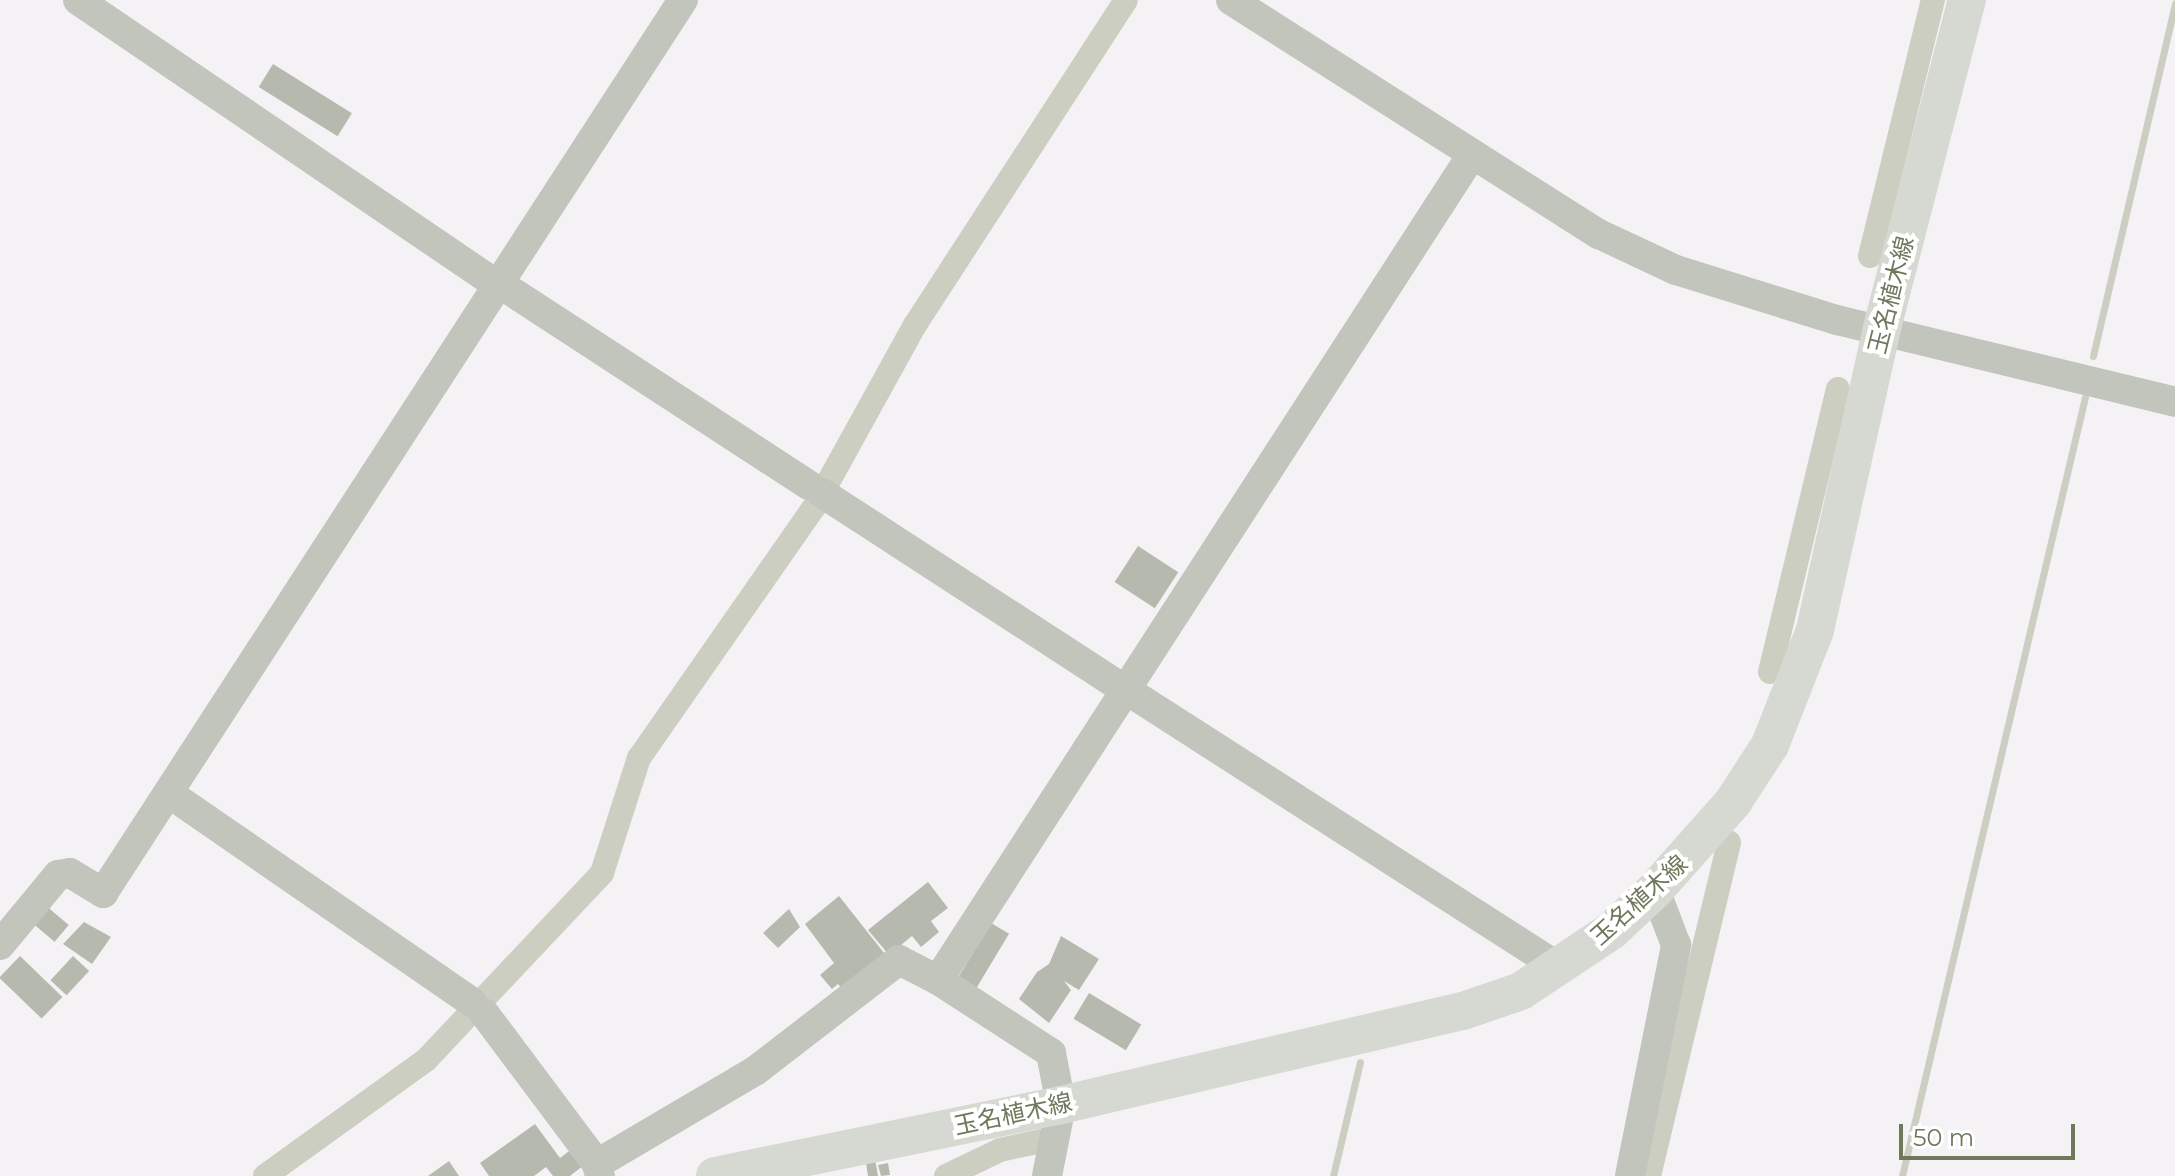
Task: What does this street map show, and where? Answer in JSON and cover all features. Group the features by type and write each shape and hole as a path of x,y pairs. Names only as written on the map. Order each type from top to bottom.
{"main road":[{"name":"玉名植木線","path":"715,1176 1061,1105 1463,1011 1521,991 1611,931 1655,890 1733,802 1770,745 1815,630 1861,324 1967,0"}],"street":[{"path":"78,0 502,286 1558,967"},
{"path":"1,939 58,875 70,873 103,893 683,0"},
{"path":"1231,0 1471,156 1599,234 1676,270 1861,324 2175,402"},
{"path":"938,980 1471,156"},
{"path":"170,794 478,1007 598,1170 755,1071 899,960 938,980 1051,1053 1061,1105 1047,1176"},
{"path":"1630,1176 1676,945 1655,890"}],"building":[{"path":"273,64 352,113 338,136 259,87"},
{"path":"1138,546 1178,572 1155,608 1115,582"},
{"path":"928,882 948,908 931,921 939,932 921,947 912,936 889,955 868,930"},
{"path":"839,896 888,958 845,992 838,984 832,989 820,975 834,963 805,924"},
{"path":"45,905 69,925 55,942 31,922"},
{"path":"789,909 800,927 778,948 763,933"},
{"path":"84,922 111,937 92,964 63,944"},
{"path":"991,923 1009,934 977,988 959,977"},
{"path":"1061,936 1099,959 1079,990 1064,981 1071,990 1049,1023 1019,999 1037,972 1049,964"},
{"path":"20,956 62,997 42,1019 0,978"},
{"path":"73,956 89,971 67,995 50,980"},
{"path":"1089,993 1141,1024 1126,1050 1074,1019"},
{"path":"535,1124 560,1158 572,1149 584,1165 570,1176 553,1176 546,1167 534,1176 489,1176 480,1163"},
{"path":"874,1154 878,1176 868,1176 865,1156"},
{"path":"449,1161 459,1176 428,1176"},
{"path":"888,1163 890,1175 881,1176 878,1165"}],"waterway":[{"path":"265,1176 426,1060 602,873 639,758 815,506 915,325 1126,0"},
{"path":"1870,256 1933,0"},
{"path":"2093,356 2175,3"},
{"path":"1770,672 1838,389"},
{"path":"1902,1176 2085,397"},
{"path":"1649,1176 1729,842"},
{"path":"1333,1176 1360,1062"},
{"path":"946,1176 1000,1150 1046,1140"}]}
